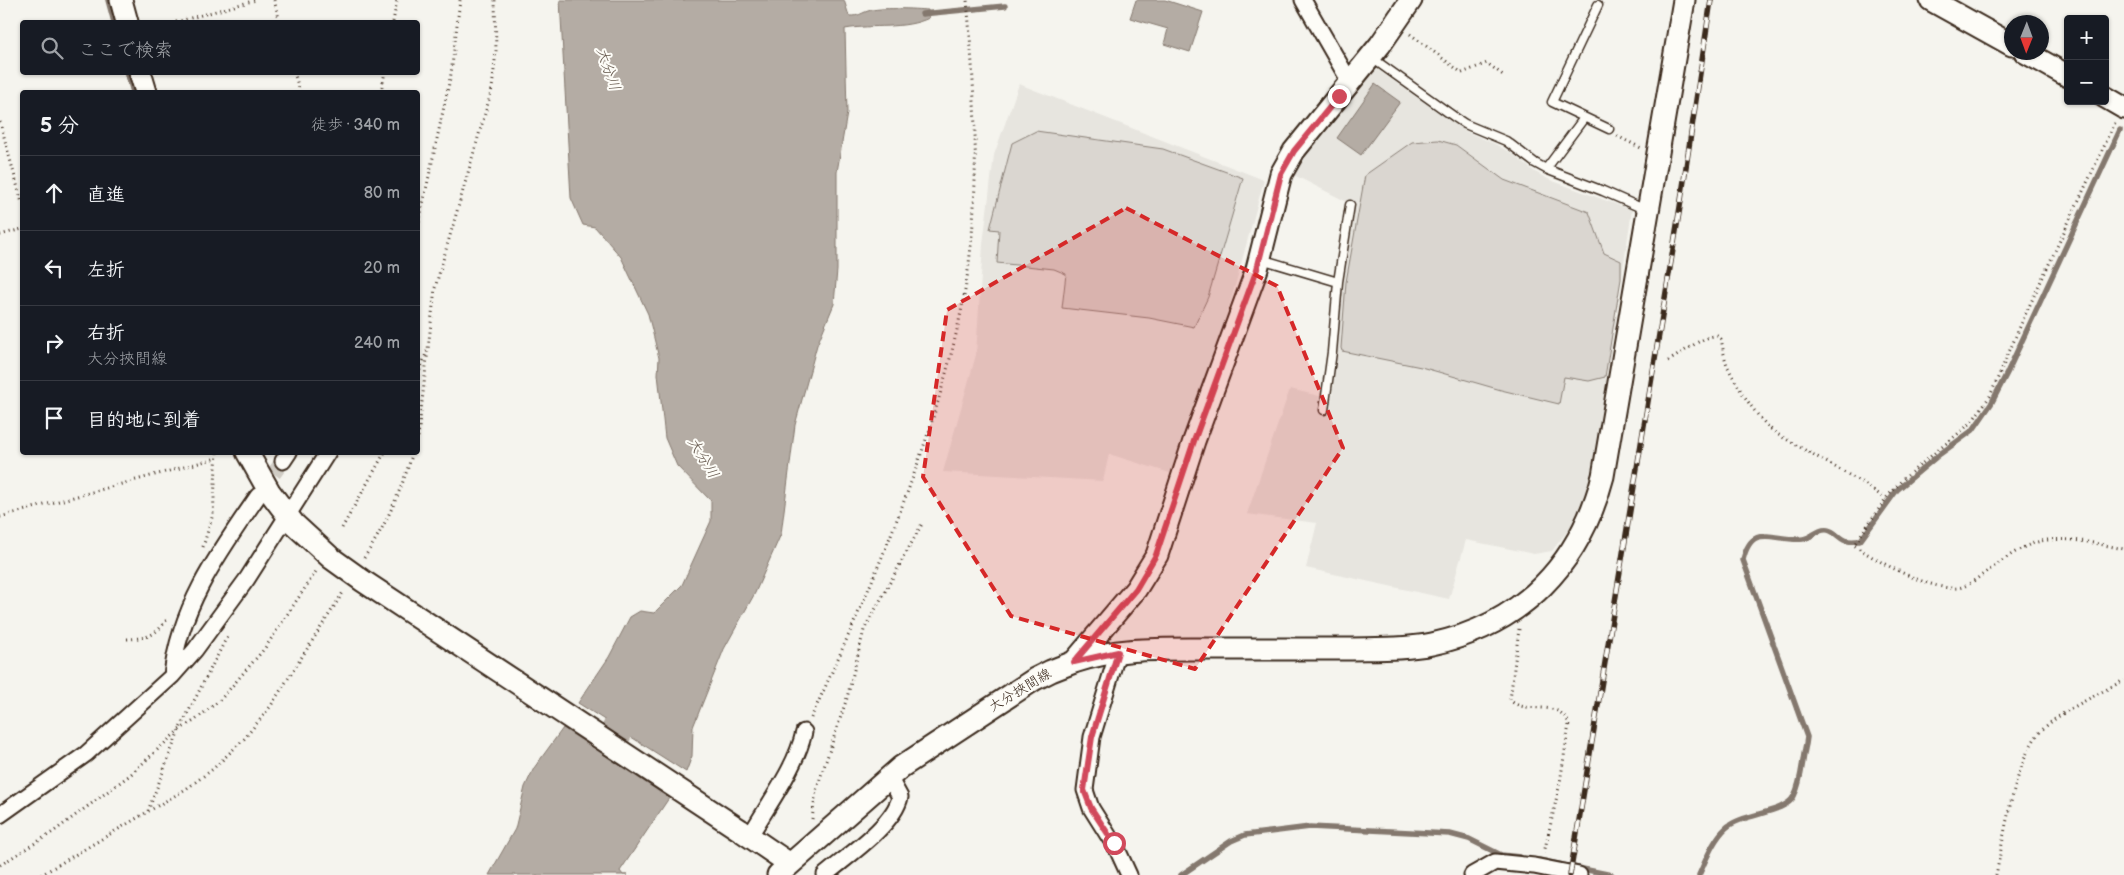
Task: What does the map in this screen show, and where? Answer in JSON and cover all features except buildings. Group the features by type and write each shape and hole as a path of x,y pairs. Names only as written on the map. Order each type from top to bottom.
{"street":[{"path":"121,0 126,20"},
{"path":"1303,0 1350,82"},
{"name":"大分挾間線","path":"784,870 889,777 917,756 1035,679 1074,662 1136,589 1156,555 1197,432 1260,259 1277,187 1286,163 1370,57 1411,0"},
{"path":"1074,662 1118,652 1154,649 1377,648 1431,644 1477,629 1510,611 1533,595 1569,556 1584,530 1598,497 1607,462 1684,0"},
{"path":"1931,0 2004,41"},
{"path":"2039,60 2064,74"},
{"path":"141,75 145,90"},
{"path":"249,455 259,475 291,520 331,558 745,833 784,870"},
{"path":"0,815 86,754 172,676 195,650 291,520 326,455"},
{"path":"172,676 174,653 188,610 211,567 258,496"},
{"path":"1118,652 1092,737 1084,790 1089,803 1118,850 1129,875"},
{"path":"745,833 790,768 801,746 804,732"},
{"path":"825,875 884,825 894,812 900,796 889,777"},
{"path":"1472,875 1495,862 1540,867 1579,875"}],"lane":[{"path":"1598,5 1552,102 1609,129"},
{"path":"1370,57 1465,124 1506,140 1535,163 1648,211"},
{"path":"1546,169 1584,118"},
{"path":"1324,410 1338,282 1350,205"},
{"path":"1260,259 1338,282"}],"path":[{"path":"183,20 256,0"},
{"path":"274,0 279,20"},
{"path":"394,20 397,0"},
{"path":"420,218 451,74 460,0"},
{"path":"420,422 435,288 492,89 496,51 495,0"},
{"path":"804,732 866,598 924,449 961,312 969,258 975,180 976,116 967,0"},
{"path":"1395,23 1462,73 1487,63 1503,75"},
{"path":"295,75 299,90"},
{"path":"381,90 384,75"},
{"path":"2117,104 1990,396 1970,423 1902,480 1886,499 1854,545 1896,570 1952,588 1962,587 2013,553 2039,542 2052,540 2075,541 2124,549"},
{"path":"0,122 20,196"},
{"path":"1609,129 1610,132 1648,151"},
{"path":"0,235 20,230"},
{"path":"1668,361 1682,354 1706,337 1717,336 1721,339 1728,367 1756,414 1767,426 1777,434 1863,483 1886,499"},
{"path":"420,370 430,346"},
{"path":"342,528 383,455"},
{"path":"360,566 381,533 400,491 412,455"},
{"path":"0,517 217,458 213,514 202,549"},
{"path":"812,823 816,791 847,698 864,630 923,522"},
{"path":"0,865 53,832 130,775 179,730 194,721 227,692 264,648 319,567"},
{"path":"41,875 148,812 214,768 244,739 270,706 349,583"},
{"path":"127,639 144,638 153,635 170,615"},
{"path":"1519,620 1510,700 1516,705 1556,710 1565,716 1569,724 1560,782 1540,867"},
{"path":"148,812 179,730 232,626"},
{"path":"1996,875 2017,780 2035,739 2041,730 2054,720 2124,680"}],"highlighted area":[{"path":"1126,208 1277,286 1343,448 1195,669 1011,616 923,477 947,310"}],"shaded area":[{"path":"1372,68 1375,68 1465,131 1511,153 1535,172 1550,180 1632,210 1591,480 1575,521 1552,551 1534,554 1466,540 1449,599 1306,568 1317,523 1247,514 1290,389 1332,399 1341,301 1355,206 1294,175 1317,139"},
{"path":"1019,84 1264,180 1224,326 1173,474 1109,454 1103,481 943,472 976,355 983,244 994,155"},
{"path":"1036,131 1163,149 1243,178 1208,297 1194,327 1149,318 1062,308 1066,274 1054,269 997,263 999,230 990,229 1012,143"},
{"path":"1438,140 1456,145 1504,180 1589,212 1604,253 1621,261 1621,279 1605,377 1589,381 1564,377 1559,404 1421,367 1342,351 1346,282 1365,175 1412,142"}],"water":[{"path":"560,0 844,0 849,16 880,9 928,10 929,18 919,22 845,29 847,113 837,172 837,270 834,304 817,345 795,425 781,534 755,593 724,649 693,727 692,756 686,772 578,703 609,657 630,617 640,611 654,613 682,585 711,521 711,501 677,466 665,438 658,374 659,358 648,314 621,257 595,227 583,225 571,198"},
{"path":"1136,0 1165,0 1203,12 1190,52 1164,44 1168,29 1130,18"},
{"path":"1375,84 1400,102 1361,155 1337,138"},
{"path":"563,728 669,798 620,871 623,875 489,875 515,829 525,787 534,768"}],"waterway":[{"path":"108,0 113,20"},
{"path":"922,14 1005,6"},
{"path":"128,75 132,90"},
{"path":"1699,875 1714,844 1726,828 1742,819 1782,806 1794,796 1797,790 1806,744 1807,737 1743,560 1747,548 1752,541 1759,537 1803,539 1824,530 1828,530 1846,541 1860,541 1897,490 1940,454 1973,430 1991,404 2007,373 2120,130"},
{"name":"大分川","path":"583,794 639,690"},
{"path":"1181,875 1231,841 1245,835 1310,827 1450,834 1469,839 1501,855 1520,857"},
{"path":"1539,860 1612,875"}],"tunnel":[{"path":"260,492 283,461"}],"railway":[{"path":"1570,875 1680,207 1711,0"}],"route":[{"path":"1114,843 1091,808 1084,790 1089,748 1118,652 1074,662 1136,589 1150,568 1161,543 1194,441 1257,269 1281,174 1294,151 1339,96"}]}
